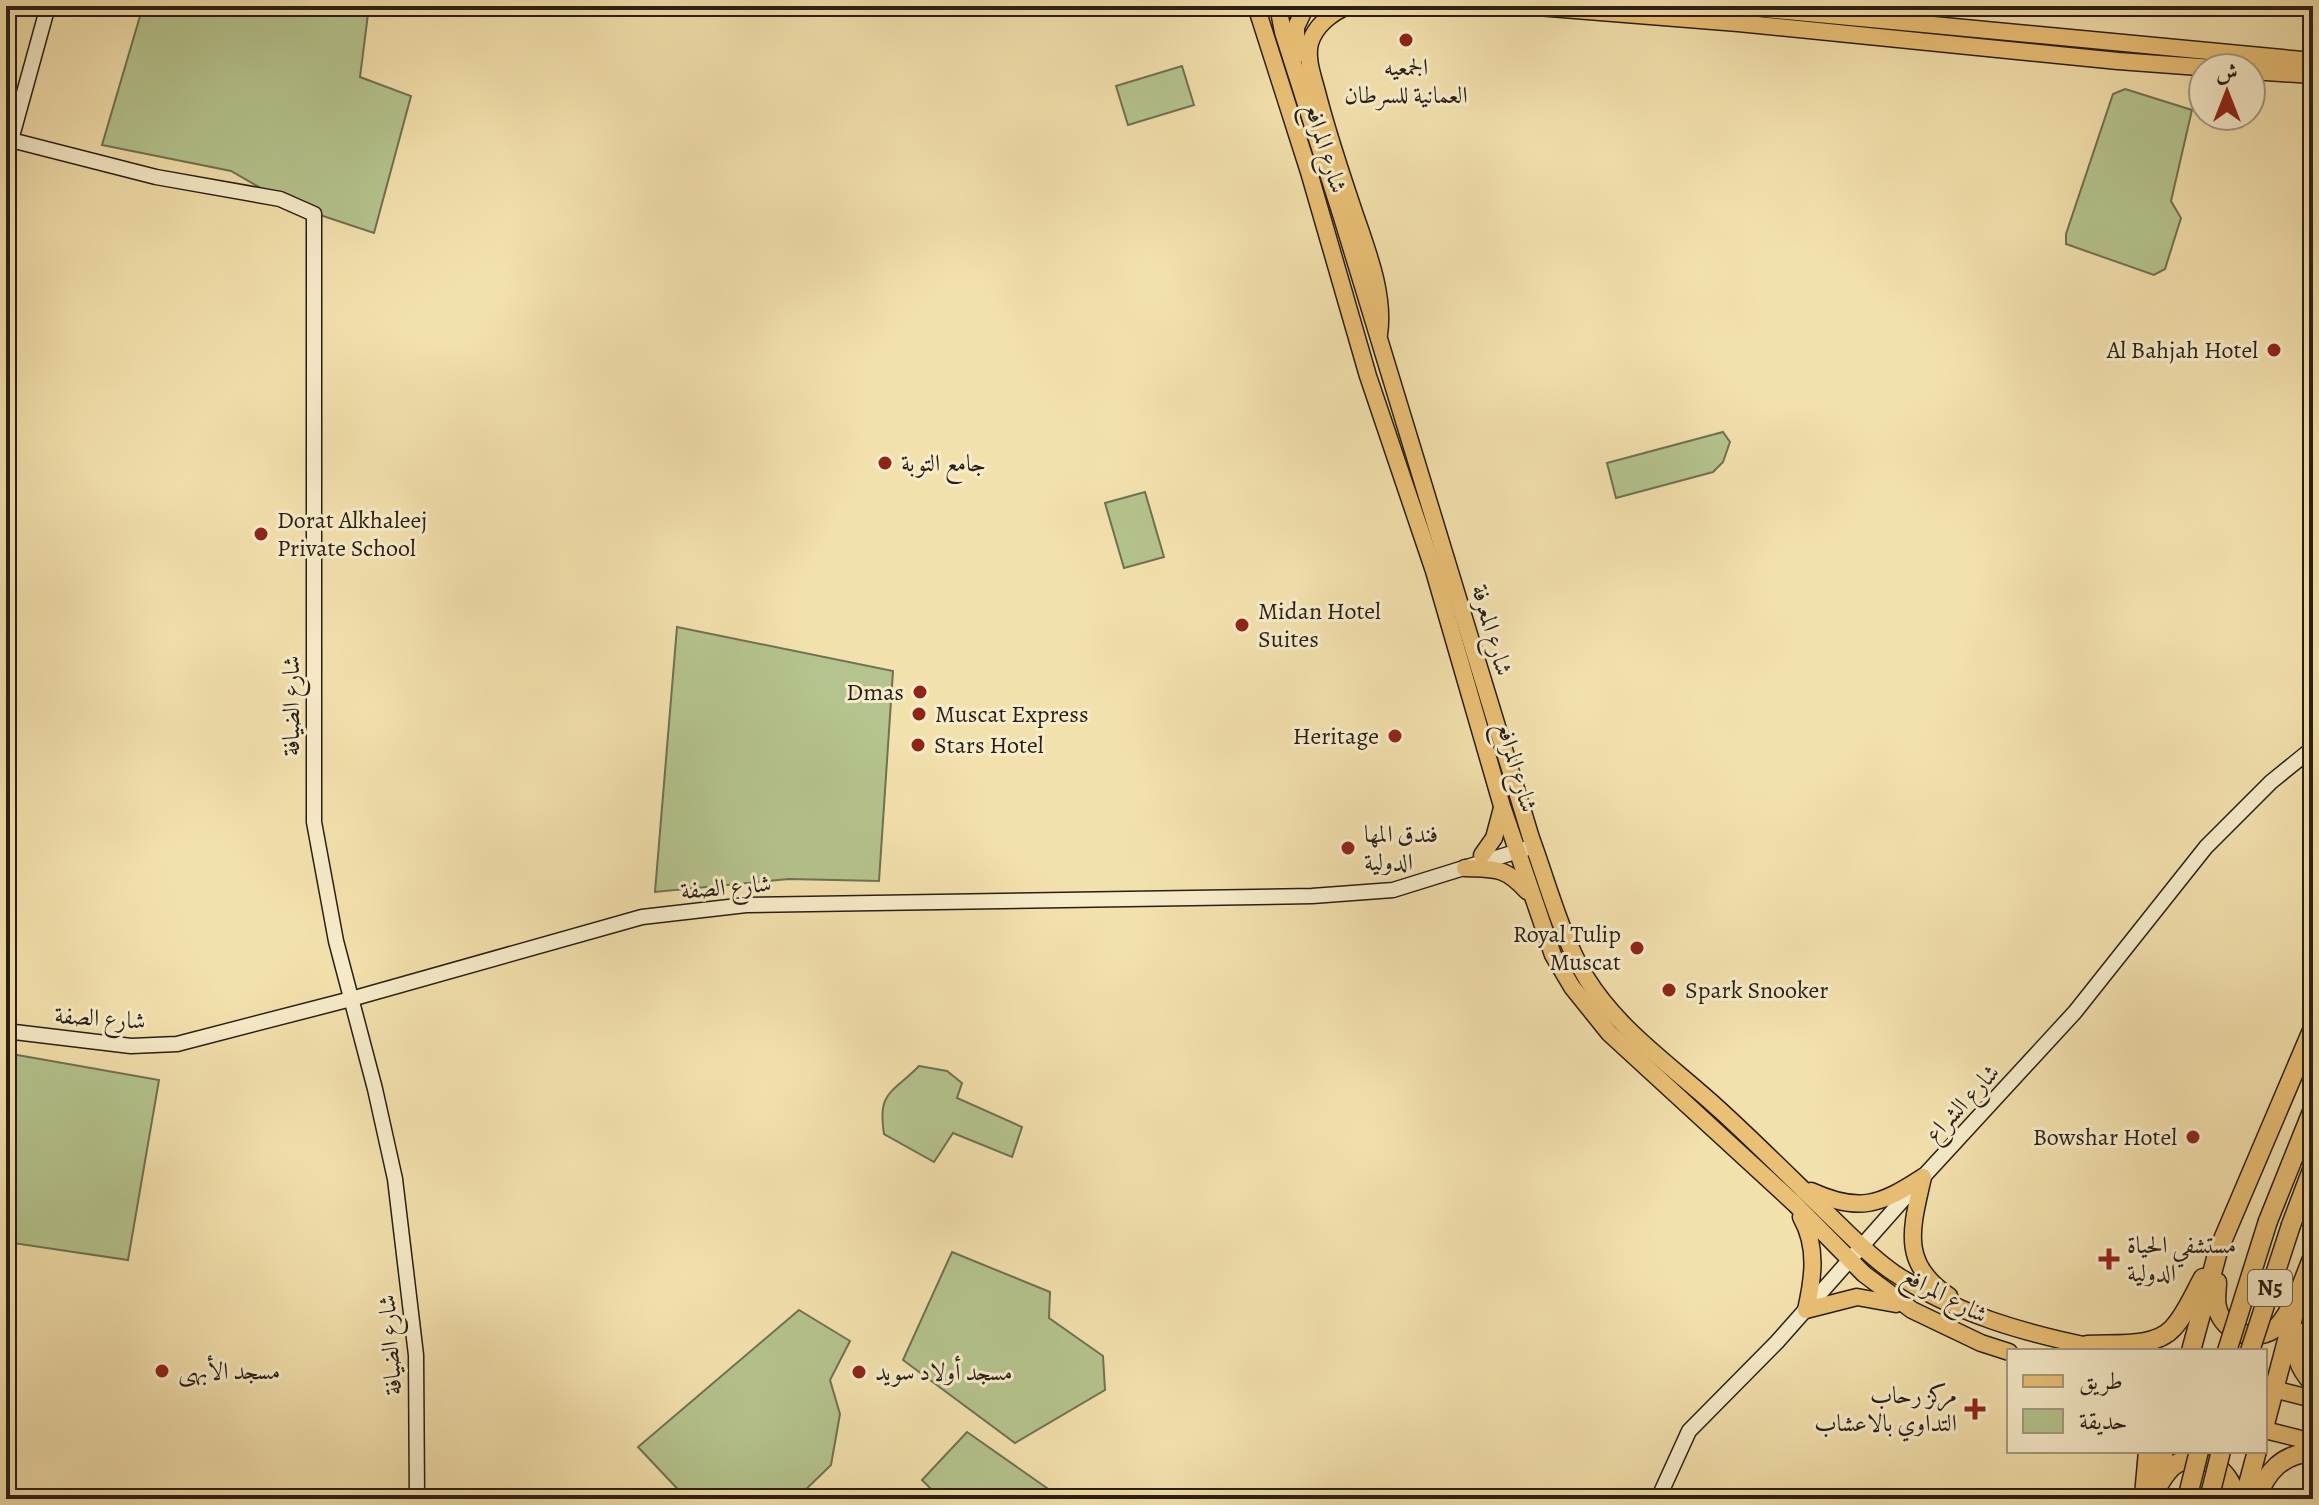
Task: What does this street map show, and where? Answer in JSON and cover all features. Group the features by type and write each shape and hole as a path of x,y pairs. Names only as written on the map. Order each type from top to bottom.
{"highway":[{"path":"2087,1345 2151,1341 2166,1335 2182,1315 2218,1251 2313,1028"},
{"name":"N5","path":"2228,1349 2268,1221 2313,1109"},
{"name":"N5","path":"2251,1349 2313,1167"},
{"path":"2218,1251 2216,1306 2224,1324 2241,1334 2261,1335 2278,1326 2303,1283"},
{"path":"2192,1349 2218,1251"},
{"path":"2269,1389 2313,1256"},
{"path":"2303,1283 2296,1325 2296,1353 2302,1371 2313,1383"},
{"path":"2256,1499 2270,1471 2282,1460 2313,1452"},
{"path":"2148,1453 2150,1497"},
{"path":"2150,1497 2163,1453"},
{"path":"2187,1499 2198,1453"},
{"path":"2209,1499 2220,1453"},
{"path":"2244,1499 2256,1453"},
{"path":"2150,1497 2172,1466 2190,1460 2213,1464 2223,1471 2234,1487 2236,1499"}],"main road":[{"path":"1240,6 1266,44"},
{"name":"شارع المرافع","path":"1256,6 1309,172 1368,376 1434,571 1502,806 1553,955 1589,1011 1609,1033 1795,1204 1849,1261 1912,1310 1981,1343 2007,1351"},
{"name":"شارع المعرفة","path":"1278,6 1283,32 1533,842 1571,944 1588,981 1623,1023 1720,1109 1799,1185"},
{"path":"1297,72 1296,27 1306,6"},
{"path":"1348,6 1330,16 1314,34 1309,46 1309,61 1325,126 1364,244 1382,312 1379,339"},
{"path":"1525,6 2187,66"},
{"path":"1734,6 2313,61"},
{"path":"2267,72 2313,75"},
{"path":"1482,855 1494,838 1502,806"},
{"path":"1465,868 1508,873 1531,894"},
{"path":"1571,944 1575,918"},
{"path":"1799,1185 1839,1202 1866,1204 1883,1201 1923,1177"},
{"path":"1923,1177 1911,1233 1914,1254 1925,1277 1974,1313"},
{"name":"شارع المرافع","path":"1799,1185 1862,1246 1892,1271 1925,1292 2026,1331 2106,1349"},
{"path":"1795,1204 1809,1234 1813,1265 1806,1310 1857,1297 1878,1299 1912,1310"},
{"path":"2269,1389 2313,1399"},
{"path":"2267,1428 2313,1442"}],"street":[{"name":"شارع الضيافة","path":"48,6 11,140 156,177 280,199 314,214 314,822 336,941 395,1179 416,1355 417,1499"},
{"name":"شارع الشراع","path":"1658,1499 1689,1431 1806,1310 2075,1012 2206,847 2271,782 2313,748"},
{"name":"شارع الصفة","path":"6,1031 131,1046 177,1044 351,999 642,917 746,905 1312,896 1393,890 1465,868 1533,842"},
{"name":"شارع الصفة","path":"1465,868 1482,855 1516,848"}],"green space":[{"path":"143,6 369,6 360,77 411,96 374,233 280,199 231,171 102,145"},
{"path":"1182,66 1194,105 1128,125 1116,86"},
{"path":"2125,89 2187,108 2187,132 2171,201 2181,218 2165,269 2154,275 2066,244 2066,234 2113,94"},
{"path":"1723,432 1730,442 1723,462 1713,472 1616,498 1607,463"},
{"path":"1145,492 1164,557 1124,568 1105,503"},
{"path":"677,627 893,671 879,881 789,879 655,892"},
{"path":"6,1053 159,1080 128,1260 6,1242"},
{"path":"919,1066 947,1071 962,1083 957,1098 1022,1127 1012,1157 953,1133 934,1162 884,1134 882,1120 885,1101"},
{"path":"952,1252 1050,1292 1049,1318 1103,1356 1105,1390 1015,1443 903,1360"},
{"path":"799,1310 850,1341 830,1380 840,1414 831,1465 796,1499 687,1499 638,1447"},
{"path":"967,1432 1054,1493 1050,1499 941,1499 922,1480"}],"place":[{"name":"الجمعيه العمانية للسرطان","path":"1406,40"},
{"name":"Al Bahjah Hotel","path":"2274,350"},
{"name":"جامع التوبة","path":"885,463"},
{"name":"Dorat Alkhaleej Private School","path":"261,534"},
{"name":"Midan Hotel Suites","path":"1242,625"},
{"name":"Dmas","path":"920,692"},
{"name":"Muscat Express","path":"919,714"},
{"name":"Heritage","path":"1395,736"},
{"name":"Stars Hotel","path":"918,745"},
{"name":"فندق المها الدولية","path":"1348,848"},
{"name":"Royal Tulip Muscat","path":"1637,948"},
{"name":"Spark Snooker","path":"1669,990"},
{"name":"Bowshar Hotel","path":"2193,1137"},
{"name":"مستشفي الحياة الدولية","path":"2109,1259"},
{"name":"مسجد الأبهى","path":"162,1371"},
{"name":"مسجد أولاد سويد","path":"859,1372"},
{"name":"مركز رحاب التداوي بالاعشاب","path":"1975,1409"}]}
